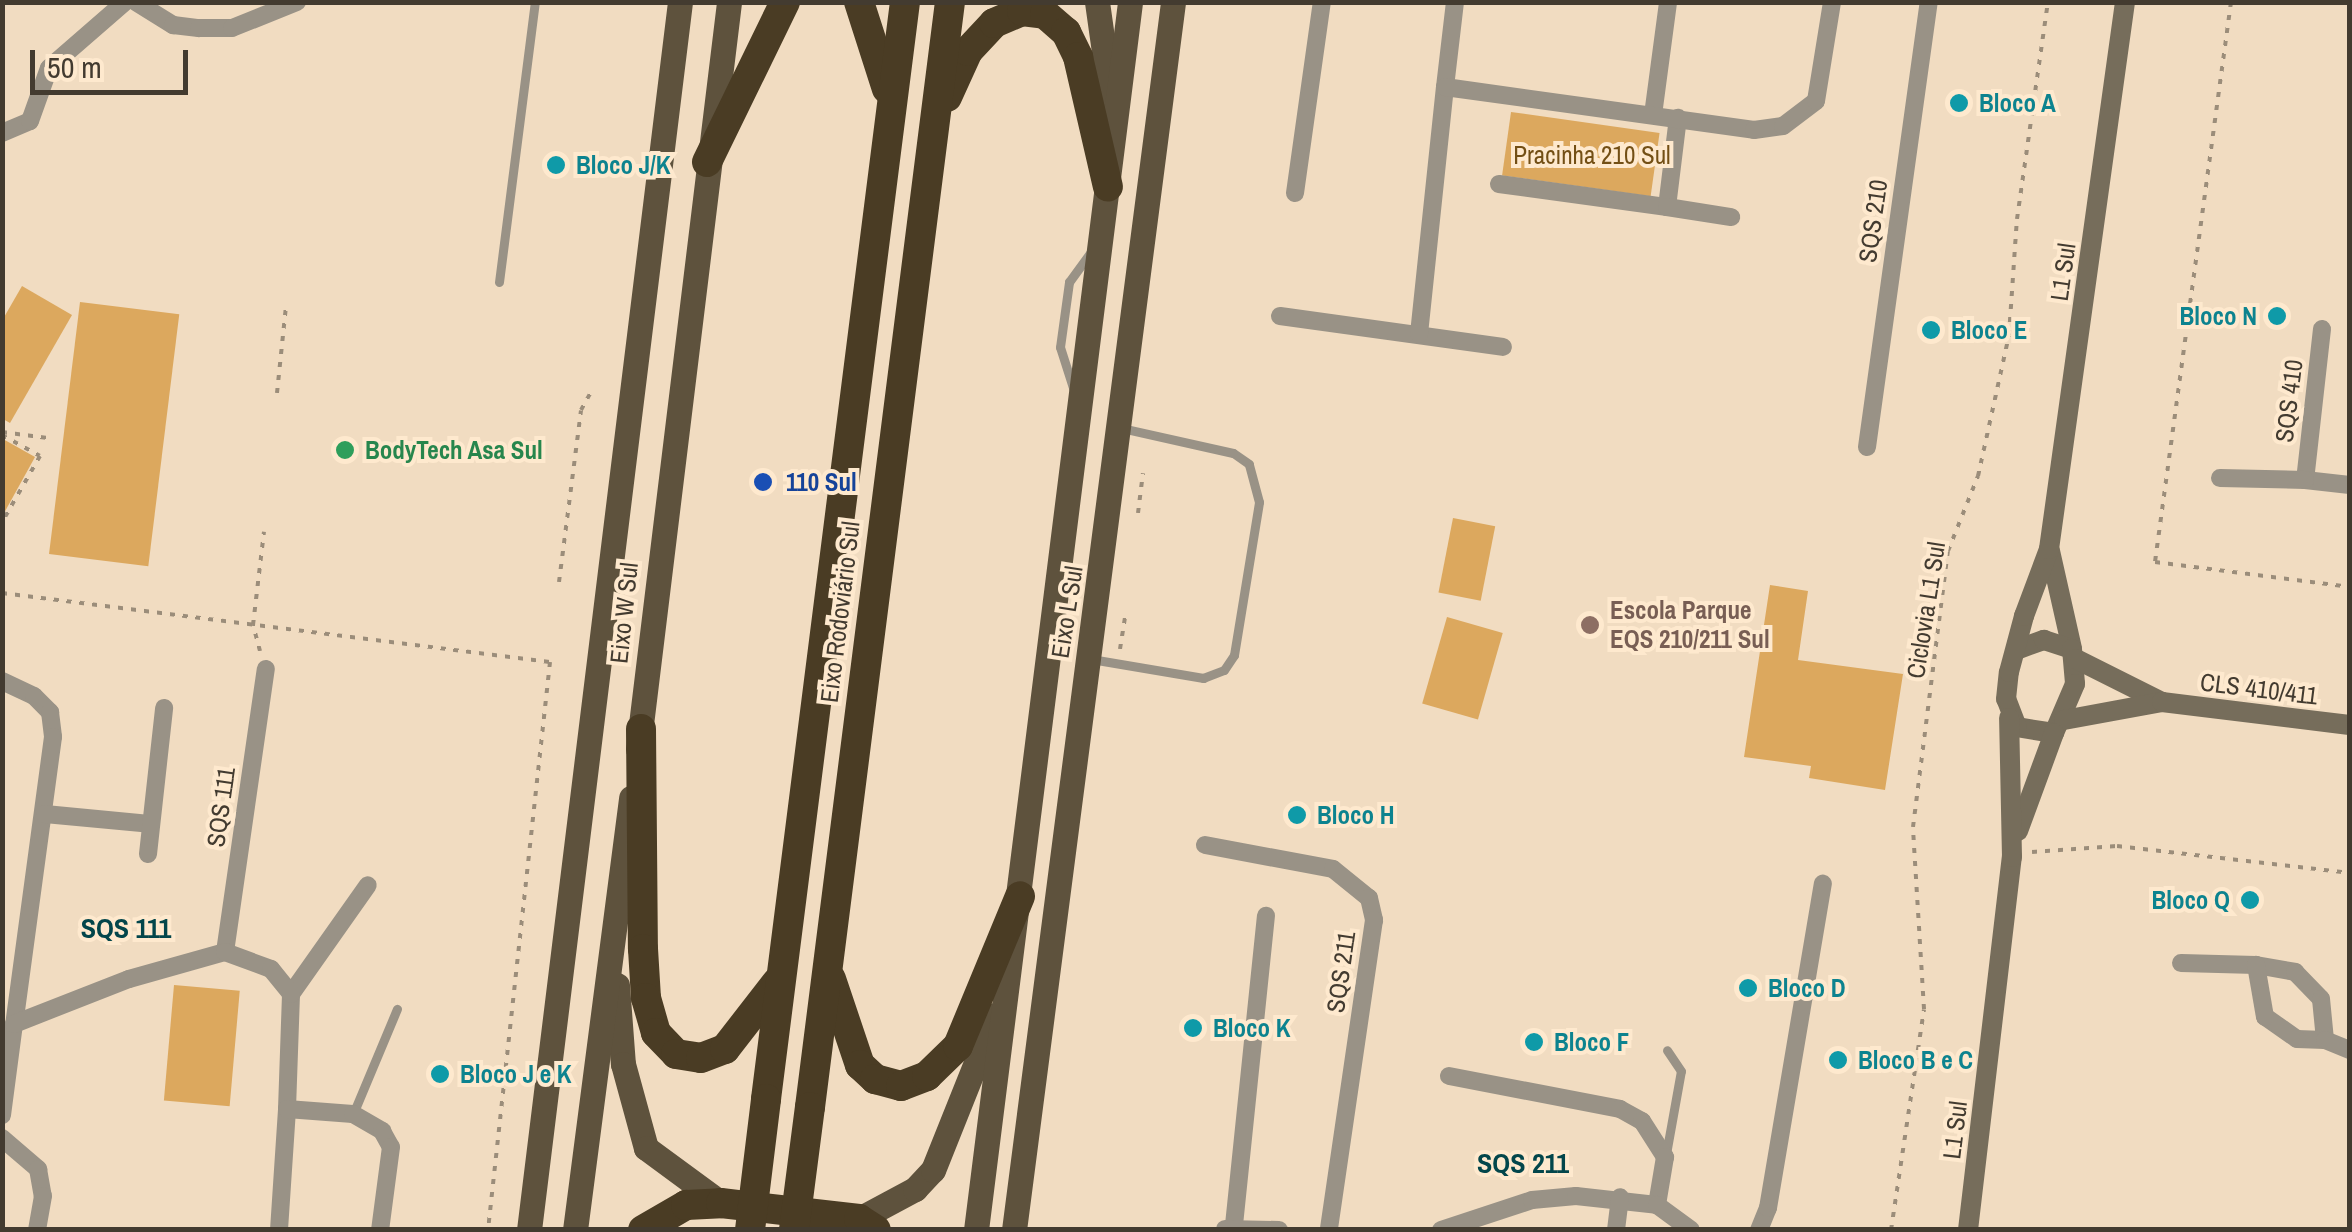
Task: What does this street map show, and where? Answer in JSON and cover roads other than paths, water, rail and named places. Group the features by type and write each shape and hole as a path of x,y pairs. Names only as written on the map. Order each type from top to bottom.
{"highway":[{"path":"707,162 784,2"},
{"path":"859,2 891,104"},
{"name":"Eixo Rodoviário Sul","path":"750,1230 905,3"},
{"name":"Eixo Rodoviário Sul","path":"794,1230 950,4"},
{"path":"933,128 968,51 994,23 1022,11 1045,14 1066,32 1078,58 1108,187"},
{"path":"641,730 643,948 646,998 656,1033 676,1054 701,1058 725,1049 779,980"},
{"path":"826,959 846,1039 860,1065 875,1079 900,1086 927,1076 958,1046 1020,896"},
{"path":"643,1230 686,1204 721,1203 868,1224"}],"main road":[{"name":"Eixo W Sul","path":"529,1230 680,2"},
{"name":"Eixo W Sul","path":"574,1230 641,730 728,2"},
{"path":"720,71 746,2"},
{"path":"1097,2 1116,121"},
{"name":"Eixo L Sul","path":"976,1230 1012,968 1130,2"},
{"name":"Eixo L Sul","path":"1014,1230 1121,428 1172,2"},
{"path":"612,931 623,1064 646,1148 721,1203"},
{"path":"868,1224 933,1170 1012,968"}],"street":[{"path":"2,133 30,121 48,68 125,2"},
{"path":"136,2 172,25 199,28 232,28 289,5"},
{"path":"1295,193 1322,2"},
{"path":"1419,334 1455,2"},
{"path":"1652,115 1668,2"},
{"path":"1446,86 1754,130 1804,116 1824,81 1832,2"},
{"name":"SQS 210","path":"1868,447 1929,2"},
{"name":"L1 Sul","path":"2012,857 2006,699 2024,616 2049,549 2125,2"},
{"path":"1667,207 1678,118"},
{"path":"1500,184 1731,217"},
{"path":"1280,316 1504,347"},
{"name":"SQS 410","path":"2305,480 2322,329"},
{"name":"SQS 410","path":"2220,478 2350,484"},
{"name":"L1 Sul","path":"1968,1230 2012,857 2029,788 2059,726 2074,654 2049,549"},
{"path":"2011,803 1997,744 1996,682 2007,634 2024,616"},
{"path":"2016,650 2044,640 2074,654"},
{"name":"CLS 410/411","path":"2074,654 2162,702"},
{"name":"SQS 111","path":"225,952 266,669"},
{"path":"2,682 34,696 50,712 45,814 2,1115"},
{"name":"CLS 410/411","path":"2059,726 2162,702 2350,725"},
{"path":"148,854 164,708"},
{"path":"2009,718 2030,733 2059,726"},
{"path":"45,814 150,824"},
{"name":"SQS 211","path":"1205,845 1333,869 1369,898 1374,920 1329,1230"},
{"path":"1759,1230 1771,1191 1823,884"},
{"path":"279,1230 291,994 368,885"},
{"path":"1266,916 1229,1227 1280,1230"},
{"path":"14,1024 129,979 225,952 271,969 291,994"},
{"path":"2181,964 2256,965 2295,972 2310,982 2321,1000 2325,1040"},
{"path":"2256,965 2265,1017 2297,1039 2325,1040 2350,1050"},
{"path":"1448,1076 1620,1109 1642,1121 1665,1157 1657,1205"},
{"path":"287,1109 353,1114 382,1131 391,1147 380,1230"},
{"path":"2,1138 38,1170 44,1196 38,1230"},
{"path":"1616,1230 1620,1197"},
{"path":"1441,1230 1532,1200 1620,1197 1657,1205 1691,1230"}],"lane":[{"path":"498,282 534,2"},
{"path":"1090,659 1203,678 1224,670 1234,655 1258,502 1249,464 1232,453 1121,428"},
{"path":"353,1114 396,1025 397,1009"},
{"path":"1665,1157 1681,1071 1667,1050"}],"place":[{"name":"Bloco A","path":"1959,103"},
{"name":"Bloco J/K","path":"556,165"},
{"name":"Bloco N","path":"2277,316"},
{"name":"Bloco E","path":"1931,330"},
{"name":"BodyTech Asa Sul","path":"345,450"},
{"name":"110 Sul","path":"763,482"},
{"name":"Escola Parque EQS 210/211 Sul","path":"1590,625"},
{"name":"Bloco H","path":"1297,815"},
{"name":"Bloco Q","path":"2250,900"},
{"name":"Bloco D","path":"1748,988"},
{"name":"Bloco K","path":"1193,1028"},
{"name":"Bloco F","path":"1534,1042"},
{"name":"Bloco B e C","path":"1838,1060"},
{"name":"Bloco J e K","path":"440,1074"}],"district":[{"name":"SQS 111","path":"126,928"},
{"name":"SQS 211","path":"1523,1163"}],"park label":[{"name":"Pracinha 210 Sul","path":"1592,155"}]}
